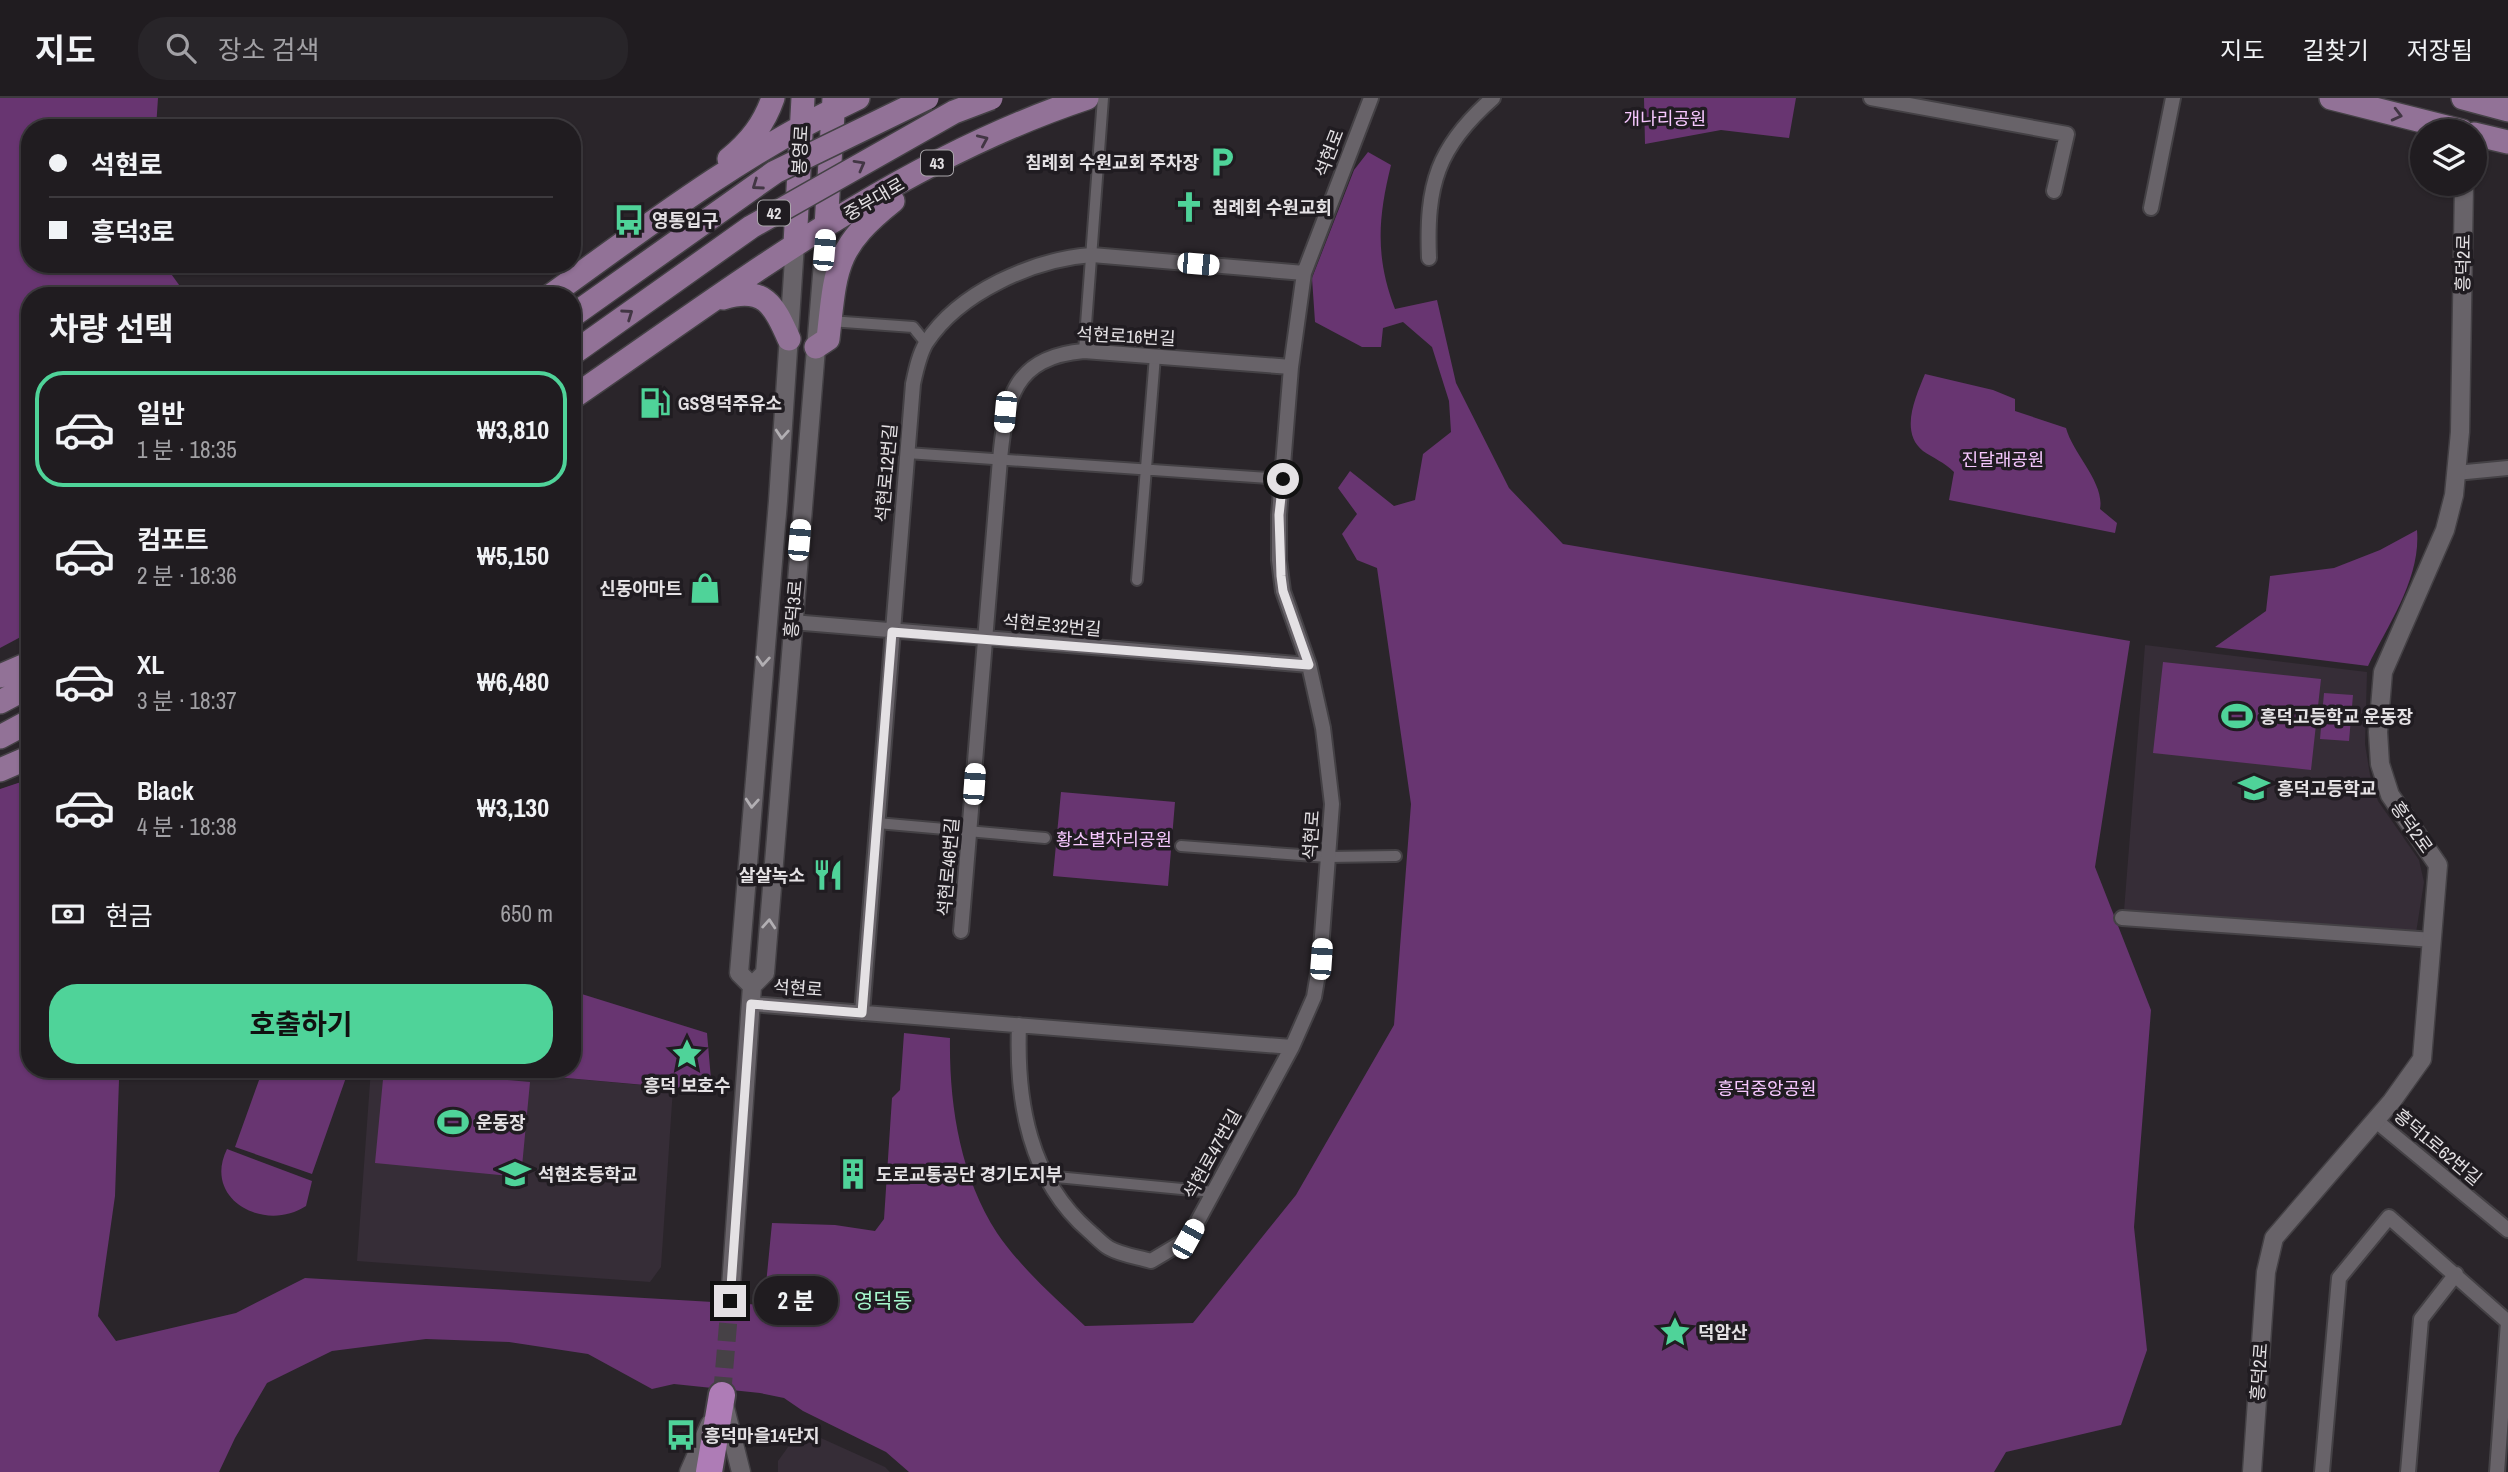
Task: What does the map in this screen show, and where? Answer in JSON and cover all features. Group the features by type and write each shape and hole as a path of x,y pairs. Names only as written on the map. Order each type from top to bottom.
{"highway":[{"path":"709,1472 722,1395"},
{"path":"722,1395 726,1472"}],"main road":[{"path":"667,211 746,145 766,119 773,98"},
{"name":"봉영로","path":"794,244 803,98"},
{"path":"562,287 667,211 834,104 858,98"},
{"name":"42","path":"581,310 775,172 927,98"},
{"name":"42","path":"581,348 751,227 954,112 991,98"},
{"name":"중부대로","path":"581,392 794,244 949,156 1047,111 1087,98"},
{"path":"2331,98 2414,119"},
{"path":"2463,98 2508,110"},
{"name":"봉영로","path":"826,226 834,104"},
{"path":"2487,137 2508,142"},
{"path":"816,347 828,339 842,254 862,226 949,156"},
{"path":"713,301 738,293 757,294 777,312 789,339"},
{"path":"0,676 21,667"},
{"path":"0,702 21,691"},
{"path":"0,737 21,726"},
{"path":"0,770 21,761"}],"street":[{"path":"1084,351 1103,98"},
{"name":"석현로","path":"752,995 862,1013 1292,1047 1314,997 1321,959 1332,804 1323,729 1309,665 1283,591 1280,570 1279,515 1291,367 1304,273 1371,98"},
{"path":"1429,258 1427,217 1438,168 1464,124 1493,98"},
{"path":"1871,98 2067,134 2054,191"},
{"path":"2151,208 2174,98"},
{"name":"흥덕2로","path":"2252,1472 2266,1272 2274,1238 2375,1120 2422,1059 2438,865 2390,795 2380,764 2378,732 2383,672 2445,530 2456,473 2460,432 2464,196"},
{"name":"흥덕3로","path":"730,1301 752,995 765,973 826,226"},
{"name":"흥덕3로","path":"752,995 739,973 789,339 794,244"},
{"name":"석현로12번길","path":"862,1013 913,384 926,343 970,299 1006,278 1052,261 1092,256 1304,273"},
{"path":"830,321 913,327 926,343"},
{"name":"석현로16번길","path":"985,639 1005,412 1010,394 1040,363 1062,353 1084,351 1291,367"},
{"path":"1137,580 1155,356"},
{"path":"907,453 1283,479"},
{"path":"2456,473 2508,468"},
{"name":"석현로32번길","path":"792,622 1309,665"},
{"name":"석현로46번길","path":"961,931 985,639"},
{"path":"877,823 1045,838"},
{"path":"1181,846 1328,858 1396,856"},
{"path":"2122,918 2433,940"},
{"name":"석현로47번길","path":"1019,1025 1017,1070 1021,1105 1028,1136 1046,1176 1067,1212 1110,1249 1151,1261 1188,1239 1292,1047"},
{"name":"흥덕1로62번길","path":"2375,1120 2508,1230"},
{"path":"1046,1176 1213,1192"},
{"path":"2322,1472 2339,1278 2389,1217 2508,1322 2497,1472"},
{"path":"2408,1472 2421,1319 2456,1274"},
{"path":"689,1472 722,1395"},
{"path":"722,1395 741,1472"}],"shaded area":[{"name":"흥덕고등학교","path":"2145,645 2367,672 2365,744 2370,775 2378,801 2419,860 2424,882 2416,933 2124,911"},
{"name":"석현초등학교","path":"370,1078 564,1078 673,1088 661,1267 650,1282 357,1261"},
{"path":"801,1429 885,1467 890,1472 778,1472 778,1461"}],"green space":[{"path":"0,98 158,98 157,119 21,119 21,273 170,273 181,287 21,287 21,637 0,648"},
{"name":"개나리공원","path":"1644,98 1796,98 1789,138 1721,130 1645,144"},
{"name":"흥덕중앙공원","path":"1368,152 1391,165 1383,203 1381,237 1384,272 1395,309 1437,300 1456,383 1509,488 1563,544 2130,641 2095,867 2151,1010 2134,1227 2147,1350 2121,1425 2006,1452 1994,1472 909,1472 886,1452 803,1411 784,1398 674,1384 652,1389 588,1354 509,1342 426,1339 332,1351 267,1383 219,1472 0,1472 0,789 21,782 21,1078 119,1080 115,1196 98,1316 116,1341 236,1313 305,1278 764,1305 772,1223 835,1225 875,1231 884,1219 892,1098 900,1090 904,1033 950,1038 952,1088 959,1139 974,1188 997,1233 1038,1282 1085,1326 1193,1323 1296,1195 1394,1025 1411,804 1377,568 1357,560 1342,534 1357,514 1338,488 1350,471 1394,506 1415,500 1423,454 1451,432 1449,401 1432,347 1403,322 1383,328 1381,347 1362,347 1315,322 1312,278 1354,170"},
{"name":"진달래공원","path":"1925,374 1993,390 2015,399 2015,411 2066,428 2098,489 2100,509 2117,523 2115,533 1949,500 1954,472 1923,451 1912,434 1912,414"},
{"path":"2417,530 2417,548 2409,583 2368,666 2215,647 2266,611 2270,576 2334,568 2380,550"},
{"name":"흥덕고등학교 운동장","path":"2163,662 2321,679 2311,770 2153,753"},
{"path":"2324,693 2353,695 2349,741 2320,739"},
{"name":"황소별자리공원","path":"1061,792 1175,802 1168,886 1053,876"},
{"path":"581,994 707,1033 712,1091 567,1078 581,1078"},
{"path":"260,1078 346,1078 312,1174 235,1147"},
{"name":"운동장","path":"383,1078 485,1078 530,1082 521,1177 375,1163"},
{"path":"227,1149 312,1181 306,1206 273,1216 242,1207 230,1197 223,1183 222,1167"}],"tunnel":[{"path":"722,1395 730,1301"}],"place":[{"name":"침례회 수원교회 주차장","path":"1222,162"},
{"name":"침례회 수원교회","path":"1189,207"},
{"name":"영통입구","path":"629,220"},
{"name":"GS영덕주유소","path":"655,403"},
{"name":"신동아마트","path":"705,588"},
{"name":"흥덕고등학교 운동장","path":"2237,716"},
{"name":"흥덕고등학교","path":"2254,788"},
{"name":"살살녹소","path":"828,875"},
{"name":"흥덕 보호수","path":"687,1054"},
{"name":"운동장","path":"453,1122"},
{"name":"석현초등학교","path":"515,1174"},
{"name":"도로교통공단 경기도지부","path":"853,1174"},
{"name":"덕암산","path":"1675,1332"},
{"name":"흥덕마을14단지","path":"681,1435"}],"district":[{"name":"영덕동","path":"883,1300"}],"route":[{"path":"730,1301 751,1004 862,1013 892,632 1309,665 1296,620 1283,591 1279,560 1279,515 1283,479"}]}
